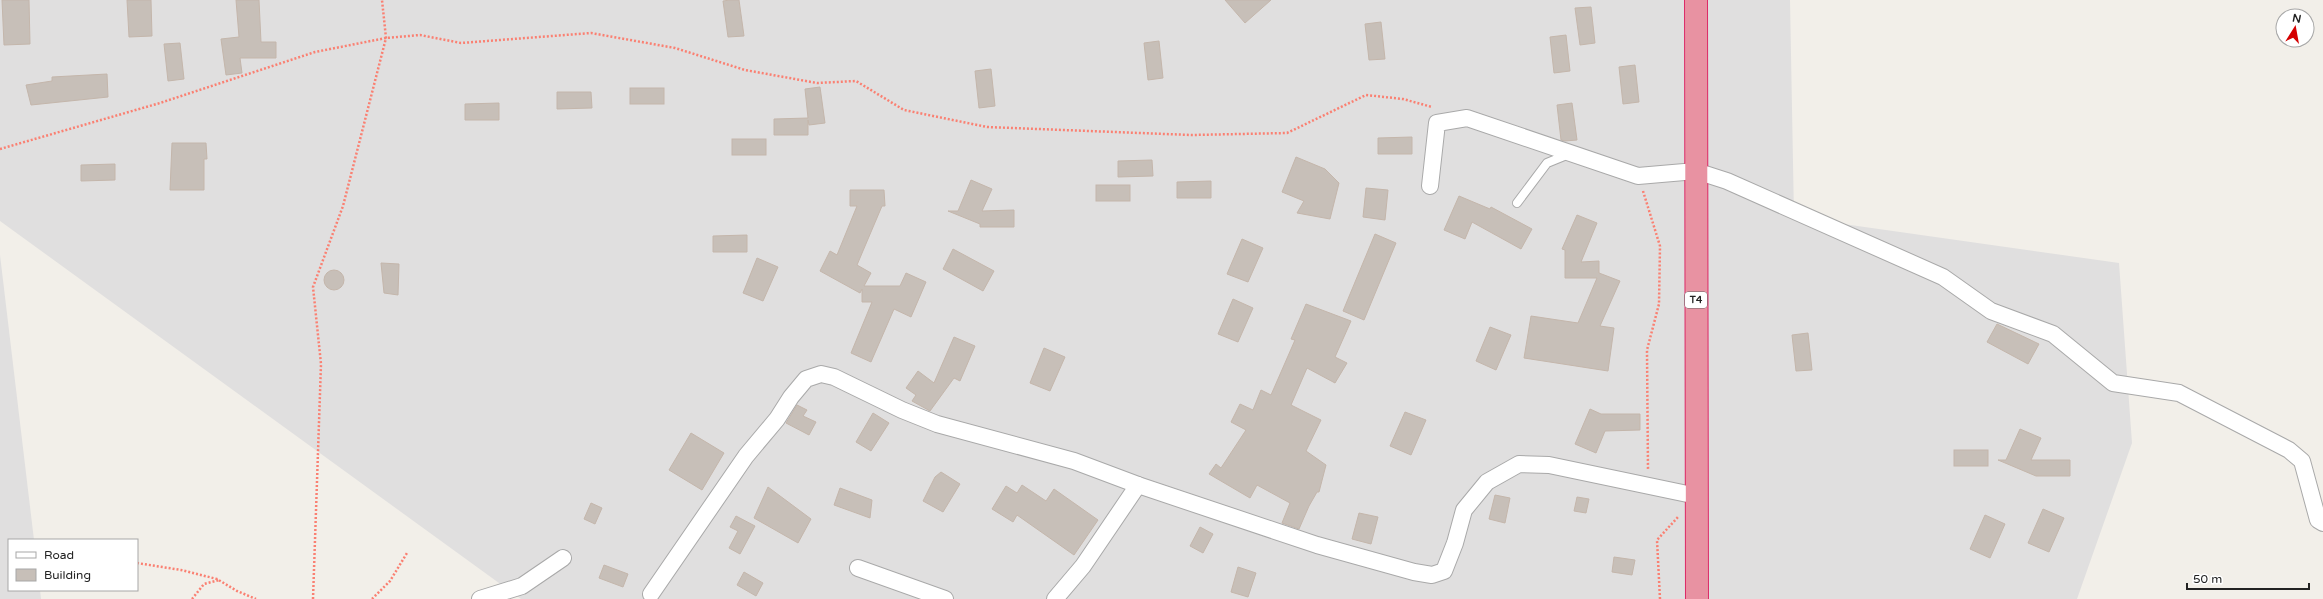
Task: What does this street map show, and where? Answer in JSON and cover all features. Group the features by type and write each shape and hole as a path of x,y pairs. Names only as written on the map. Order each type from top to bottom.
{"highway":[{"name":"T4","path":"1696,0 1697,599"}],"street":[{"path":"1430,186 1437,123 1467,118 1638,176 1696,170 1769,198 1943,277 1991,311 2053,334 2114,383 2179,393 2289,450 2302,461 2318,520 2323,523"},
{"path":"651,594 746,456 777,419 791,397 806,379 821,374 834,377 902,410 937,424 1074,461 1138,485 1317,545 1414,572 1432,575 1444,571 1455,544 1464,510 1487,482 1520,464 1549,465 1697,496"},
{"path":"1055,599 1083,566 1138,485"},
{"path":"480,599 522,586 563,558"},
{"path":"858,568 945,599"}],"lane":[{"path":"1517,203 1547,163 1569,153"}],"path":[{"path":"313,599 321,364 313,287 343,206 386,38 382,0"},
{"path":"0,149 160,103 315,52 386,38 420,35 461,43 591,33 675,48 745,70 810,82 856,81 904,110 987,127 1191,135 1287,133 1366,95 1403,99 1438,109"},
{"path":"1638,176 1660,246 1659,304 1647,350 1648,486"},
{"path":"1660,599 1657,540 1697,496"},
{"path":"372,599 390,581 407,552"},
{"path":"138,563 181,570 220,580 237,591 256,599"},
{"path":"192,599 204,584 220,580"}],"shaded area":[{"path":"0,0 1790,0 1794,217 2119,263 2132,443 2077,599 521,599 0,221"},
{"path":"0,255 34,539 8,539 8,591 40,591 41,599 0,599"}],"building":[{"path":"2,0 29,0 30,44 4,45"},
{"path":"127,0 151,0 152,36 129,37"},
{"path":"236,0 259,0 261,42 276,42 276,58 240,58 242,73 226,75 221,39 239,37"},
{"path":"739,0 744,36 728,37 723,1"},
{"path":"1225,0 1271,0 1245,23"},
{"path":"1591,7 1595,43 1580,45 1575,8"},
{"path":"1381,22 1385,59 1369,60 1365,24"},
{"path":"1566,35 1570,71 1554,73 1550,37"},
{"path":"1159,41 1163,78 1148,80 1144,43"},
{"path":"180,43 184,79 168,81 164,44"},
{"path":"1635,65 1639,102 1623,104 1619,67"},
{"path":"991,69 995,106 979,108 975,71"},
{"path":"107,74 108,97 31,105 26,85 52,81 52,77"},
{"path":"820,87 825,123 809,125 808,120 808,135 774,135 774,119 808,118 805,89"},
{"path":"630,88 664,88 664,104 630,104"},
{"path":"557,92 591,92 592,108 557,109"},
{"path":"499,103 499,120 465,120 465,104"},
{"path":"1572,103 1577,140 1565,141 1561,140 1557,105"},
{"path":"1412,137 1412,154 1378,154 1378,138"},
{"path":"732,139 766,139 766,155 732,155"},
{"path":"172,143 206,143 207,159 204,159 204,190 170,190"},
{"path":"1296,157 1325,169 1339,183 1330,219 1297,213 1304,201 1282,192"},
{"path":"1152,160 1153,176 1118,177 1118,161"},
{"path":"115,164 115,180 81,181 81,165"},
{"path":"971,180 992,189 982,211 1014,210 1014,227 980,227 980,224 948,211 958,211"},
{"path":"1211,181 1211,198 1177,198 1177,182"},
{"path":"1096,185 1130,185 1130,201 1096,201"},
{"path":"1366,188 1388,190 1385,220 1363,217"},
{"path":"850,190 884,190 885,206 882,206 857,265 871,273 864,286 900,286 906,273 926,282 911,317 894,309 871,362 851,353 872,302 862,302 862,289 860,293 820,271 830,251 837,255 857,206 850,206"},
{"path":"1459,196 1490,209 1491,207 1532,229 1521,249 1472,222 1465,239 1444,230"},
{"path":"1577,215 1597,223 1581,262 1599,261 1599,273 1620,281 1600,326 1614,328 1608,371 1524,358 1531,316 1578,323 1597,278 1565,278 1565,250 1562,249"},
{"path":"1375,234 1396,243 1364,320 1343,311"},
{"path":"747,235 747,252 713,252 713,236"},
{"path":"1242,239 1263,248 1248,282 1227,274"},
{"path":"953,249 994,271 983,291 943,269"},
{"path":"757,258 778,267 763,301 743,293"},
{"path":"381,263 399,264 398,295 384,293"},
{"path":"334,270 341,273 344,280 341,287 334,290 327,287 324,280 327,273"},
{"path":"1233,299 1253,308 1238,342 1218,334"},
{"path":"1306,304 1351,321 1335,357 1347,363 1335,383 1307,368 1291,405 1321,420 1306,451 1326,465 1319,492 1317,492 1309,506 1299,529 1282,523 1290,503 1257,485 1250,498 1209,474 1216,464 1221,468 1246,430 1231,422 1240,404 1253,410 1261,390 1271,395 1295,340 1291,339"},
{"path":"1997,324 2039,344 2028,364 1987,342"},
{"path":"1490,327 1511,335 1496,370 1476,361"},
{"path":"1808,333 1812,370 1796,371 1792,335"},
{"path":"954,337 975,346 960,381 954,378 930,411 912,401 916,395 906,388 918,371 934,383"},
{"path":"1044,348 1065,357 1050,391 1030,383"},
{"path":"797,405 807,410 803,416 816,422 809,435 786,423"},
{"path":"1590,409 1601,414 1640,414 1640,430 1605,431 1596,453 1575,444"},
{"path":"1405,412 1426,420 1411,455 1390,446"},
{"path":"873,413 889,423 871,451 856,442"},
{"path":"2020,429 2041,438 2031,460 2070,460 2070,476 2036,476 1998,460 2006,460"},
{"path":"691,433 724,453 702,490 669,470"},
{"path":"1954,450 1988,450 1988,466 1954,466"},
{"path":"941,472 960,484 943,512 923,501 935,477"},
{"path":"1022,485 1046,501 1054,489 1098,520 1074,555 1017,515 1013,522 992,509 1006,486 1017,493"},
{"path":"768,487 811,519 798,543 754,518"},
{"path":"840,488 872,500 870,518 834,505"},
{"path":"1495,495 1510,498 1505,523 1489,519"},
{"path":"1577,497 1589,499 1586,513 1574,511"},
{"path":"591,503 602,508 595,524 584,519"},
{"path":"2043,509 2064,518 2049,552 2028,543"},
{"path":"1359,513 1378,517 1371,544 1352,539"},
{"path":"1985,515 2005,524 1990,558 1970,549"},
{"path":"736,516 755,526 740,554 729,548 738,531 730,527"},
{"path":"1200,527 1213,534 1203,553 1190,546"},
{"path":"1614,557 1635,560 1632,575 1612,572"},
{"path":"604,565 628,574 623,587 599,578"},
{"path":"1238,567 1256,573 1248,597 1231,592"},
{"path":"744,572 763,583 756,596 737,585"}]}
